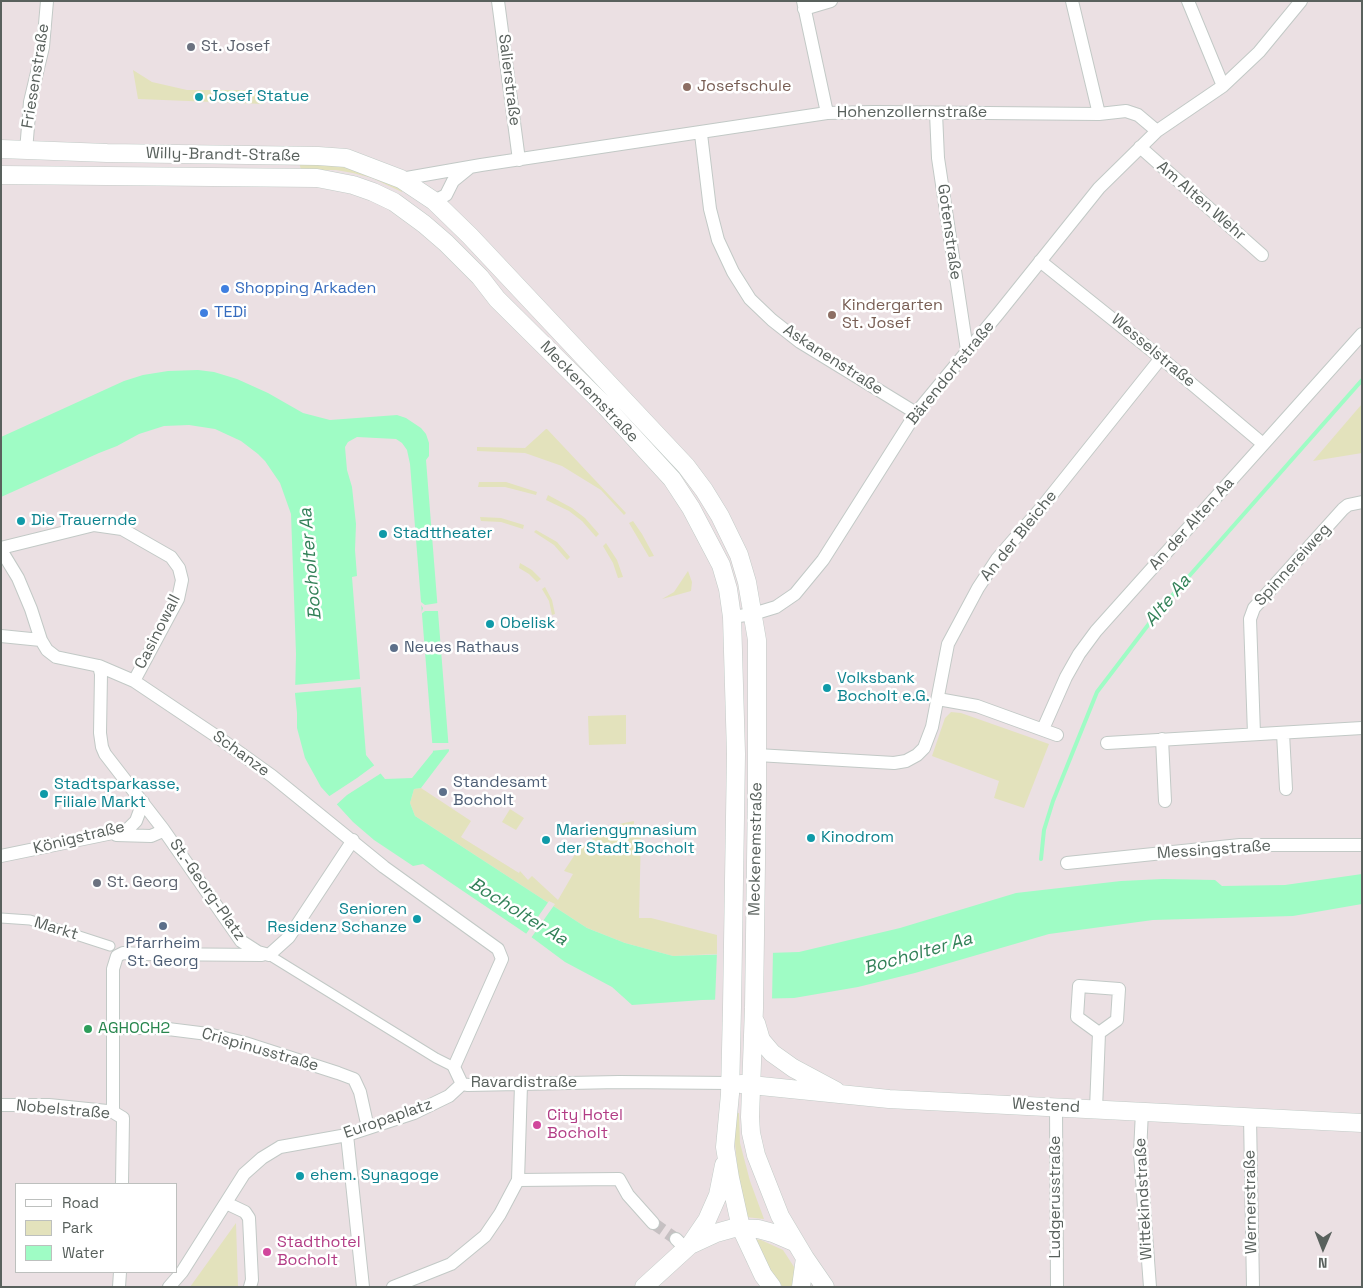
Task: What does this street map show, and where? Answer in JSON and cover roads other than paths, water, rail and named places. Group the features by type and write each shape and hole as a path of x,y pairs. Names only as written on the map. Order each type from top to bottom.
{"main road":[{"name":"Willy-Brandt-Straße","path":"1,149 107,154 318,156 346,158 401,179 434,201"},
{"name":"Willy-Brandt-Straße","path":"1,175 317,178 353,185 394,202"},
{"path":"394,202 434,201"},
{"name":"Meckenemstraße","path":"434,201 470,236 686,466 704,490 729,533 740,561 753,614 757,640 751,1133 756,1155 780,1216 804,1258 825,1287"},
{"name":"Meckenemstraße","path":"394,202 446,243 480,277 497,299 606,408 672,479 692,508 712,545 728,590 732,617 736,736 730,1083 725,1147"},
{"path":"754,1008 757,1030 761,1040 772,1053 793,1068 843,1095"},
{"name":"Westend","path":"730,1083 889,1099 1362,1123"},
{"path":"725,1147 741,1228 763,1275 772,1287"},
{"path":"644,1287 707,1220 718,1195 723,1175 725,1147"},
{"path":"684,1244 716,1233 741,1228 758,1229 794,1242"},
{"path":"801,1287 804,1258"}],"street":[{"name":"Friesenstraße","path":"26,151 30,102 43,47 47,1"},
{"name":"Salierstraße","path":"498,1 519,160"},
{"path":"827,113 804,5 831,1"},
{"path":"1072,1 1099,114"},
{"path":"1188,1 1223,86"},
{"path":"1157,131 1223,86 1259,52 1300,1"},
{"name":"Hohenzollernstraße","path":"401,179 827,113 1099,114 1126,111 1138,115 1157,131"},
{"name":"Gotenstraße","path":"936,113 938,158 967,350"},
{"name":"Bärendorfstraße","path":"753,614 776,606 795,594 823,560 916,413 1099,188 1157,131"},
{"name":"Askanenstraße","path":"701,134 710,209 718,240 733,272 750,299 772,320 800,342 916,413"},
{"name":"Am Alten Wehr","path":"1140,148 1262,255"},
{"path":"434,201 446,195 454,181 469,168"},
{"name":"Wesselstraße","path":"1040,261 1161,358 1263,444"},
{"name":"An der Alten Aa","path":"1043,729 1066,677 1079,654 1096,631 1362,334"},
{"name":"An der Bleiche","path":"757,755 902,763 911,760 924,748 932,728 948,644 978,588 997,559 1042,507 1161,358"},
{"name":"Spinnereiweg","path":"1254,734 1250,619 1254,608 1342,509 1348,505 1362,502"},
{"name":"Casinowall","path":"1,549 94,525 122,529 171,557 179,568 182,580 178,599 134,681"},
{"name":"Schanze","path":"1,549 18,578 41,640 47,650 56,657 99,666 134,681 272,776 413,888 498,948 502,959 454,1068"},
{"path":"732,617 753,614"},
{"path":"1,636 41,640"},
{"name":"St.-Georg-Platz","path":"99,666 101,674 100,733 105,754 164,829 242,941 258,952 269,955"},
{"path":"938,699 977,706 1043,729 1057,736"},
{"path":"1107,743 1362,728"},
{"path":"1283,732 1286,789"},
{"path":"1162,740 1165,801"},
{"name":"Königstraße","path":"1,856 127,830 136,821 143,802"},
{"path":"108,834 151,836 158,834 164,829"},
{"path":"269,955 289,937 352,840"},
{"name":"Messingstraße","path":"1066,862 1240,845 1362,845"},
{"name":"Markt","path":"1,918 30,920 110,946"},
{"name":"St.-Georg-Platz","path":"113,1028 113,969 117,956 123,952 140,954 269,955"},
{"name":"Ravardistraße","path":"269,955 454,1068 462,1084 468,1086 619,1082 730,1083"},
{"path":"113,1028 122,1183"},
{"name":"Crispinusstraße","path":"113,1028 160,1028 208,1034 245,1043 354,1079 360,1092 368,1128"},
{"path":"1096,1109 1099,1034"},
{"name":"Europaplatz","path":"169,1287 182,1272 244,1174 262,1158 280,1147 347,1135 414,1113 449,1096 462,1084"},
{"path":"393,1287 451,1264 485,1236 500,1214 518,1180 521,1085"},
{"name":"Nobelstraße","path":"1,1105 49,1105 118,1115"},
{"name":"Ludgerusstraße","path":"1056,1106 1057,1287"},
{"name":"Wittekindstraße","path":"1142,1111 1140,1154 1150,1287"},
{"name":"Wernerstraße","path":"1250,1117 1253,1287"},
{"path":"347,1135 363,1287"},
{"path":"518,1180 619,1179 628,1195 654,1223"},
{"path":"226,1203 245,1212 249,1218 252,1280 250,1287"},
{"path":"119,1287 120,1273"}],"water":[{"name":"Bocholter Aa","path":"198,370 214,372 237,379 268,393 303,413 330,420 397,415 406,418 421,428 426,434 429,443 429,456 426,460 449,751 421,788 414,789 410,803 415,816 587,928 625,943 673,956 799,952 900,928 1016,893 1121,881 1163,879 1215,880 1222,886 1285,885 1362,874 1362,904 1293,916 1153,920 1049,934 915,973 858,987 794,998 702,1000 632,1005 612,987 565,962 423,864 413,866 374,840 353,822 321,787 305,758 297,728 291,514 280,483 258,454 241,441 215,429 189,425 164,426 139,434 117,446 1,497 1,437 124,381 143,375 168,371","holes":["357,437 396,439 407,450 410,464 433,752 412,778 385,779 366,755 352,577 357,576 356,524 345,447 348,442"]}],"waterway":[{"name":"Alte Aa","path":"1041,859 1044,830 1053,801 1097,692 1161,608 1362,380"}],"tunnel":[{"path":"653,1223 676,1239"}],"place":[{"name":"St. Josef","path":"191,47"},
{"name":"Josefschule","path":"687,87"},
{"name":"Josef Statue","path":"199,97"},
{"name":"Shopping Arkaden","path":"225,289"},
{"name":"TEDi","path":"204,313"},
{"name":"Kindergarten St. Josef","path":"832,315"},
{"name":"Die Trauernde","path":"21,521"},
{"name":"Stadttheater","path":"383,534"},
{"name":"Obelisk","path":"490,624"},
{"name":"Neues Rathaus","path":"394,648"},
{"name":"Volksbank Bocholt e.G.","path":"827,688"},
{"name":"Standesamt Bocholt","path":"443,792"},
{"name":"Stadtsparkasse, Filiale Markt","path":"44,794"},
{"name":"Kinodrom","path":"811,838"},
{"name":"Mariengymnasium der Stadt Bocholt","path":"546,840"},
{"name":"St. Georg","path":"97,883"},
{"name":"Senioren Residenz Schanze","path":"417,919"},
{"name":"Pfarrheim St. Georg","path":"163,926"},
{"name":"AGHOCH2","path":"88,1029"},
{"name":"City Hotel Bocholt","path":"537,1125"},
{"name":"ehem. Synagoge","path":"300,1176"},
{"name":"Stadthotel Bocholt","path":"267,1252"}]}
